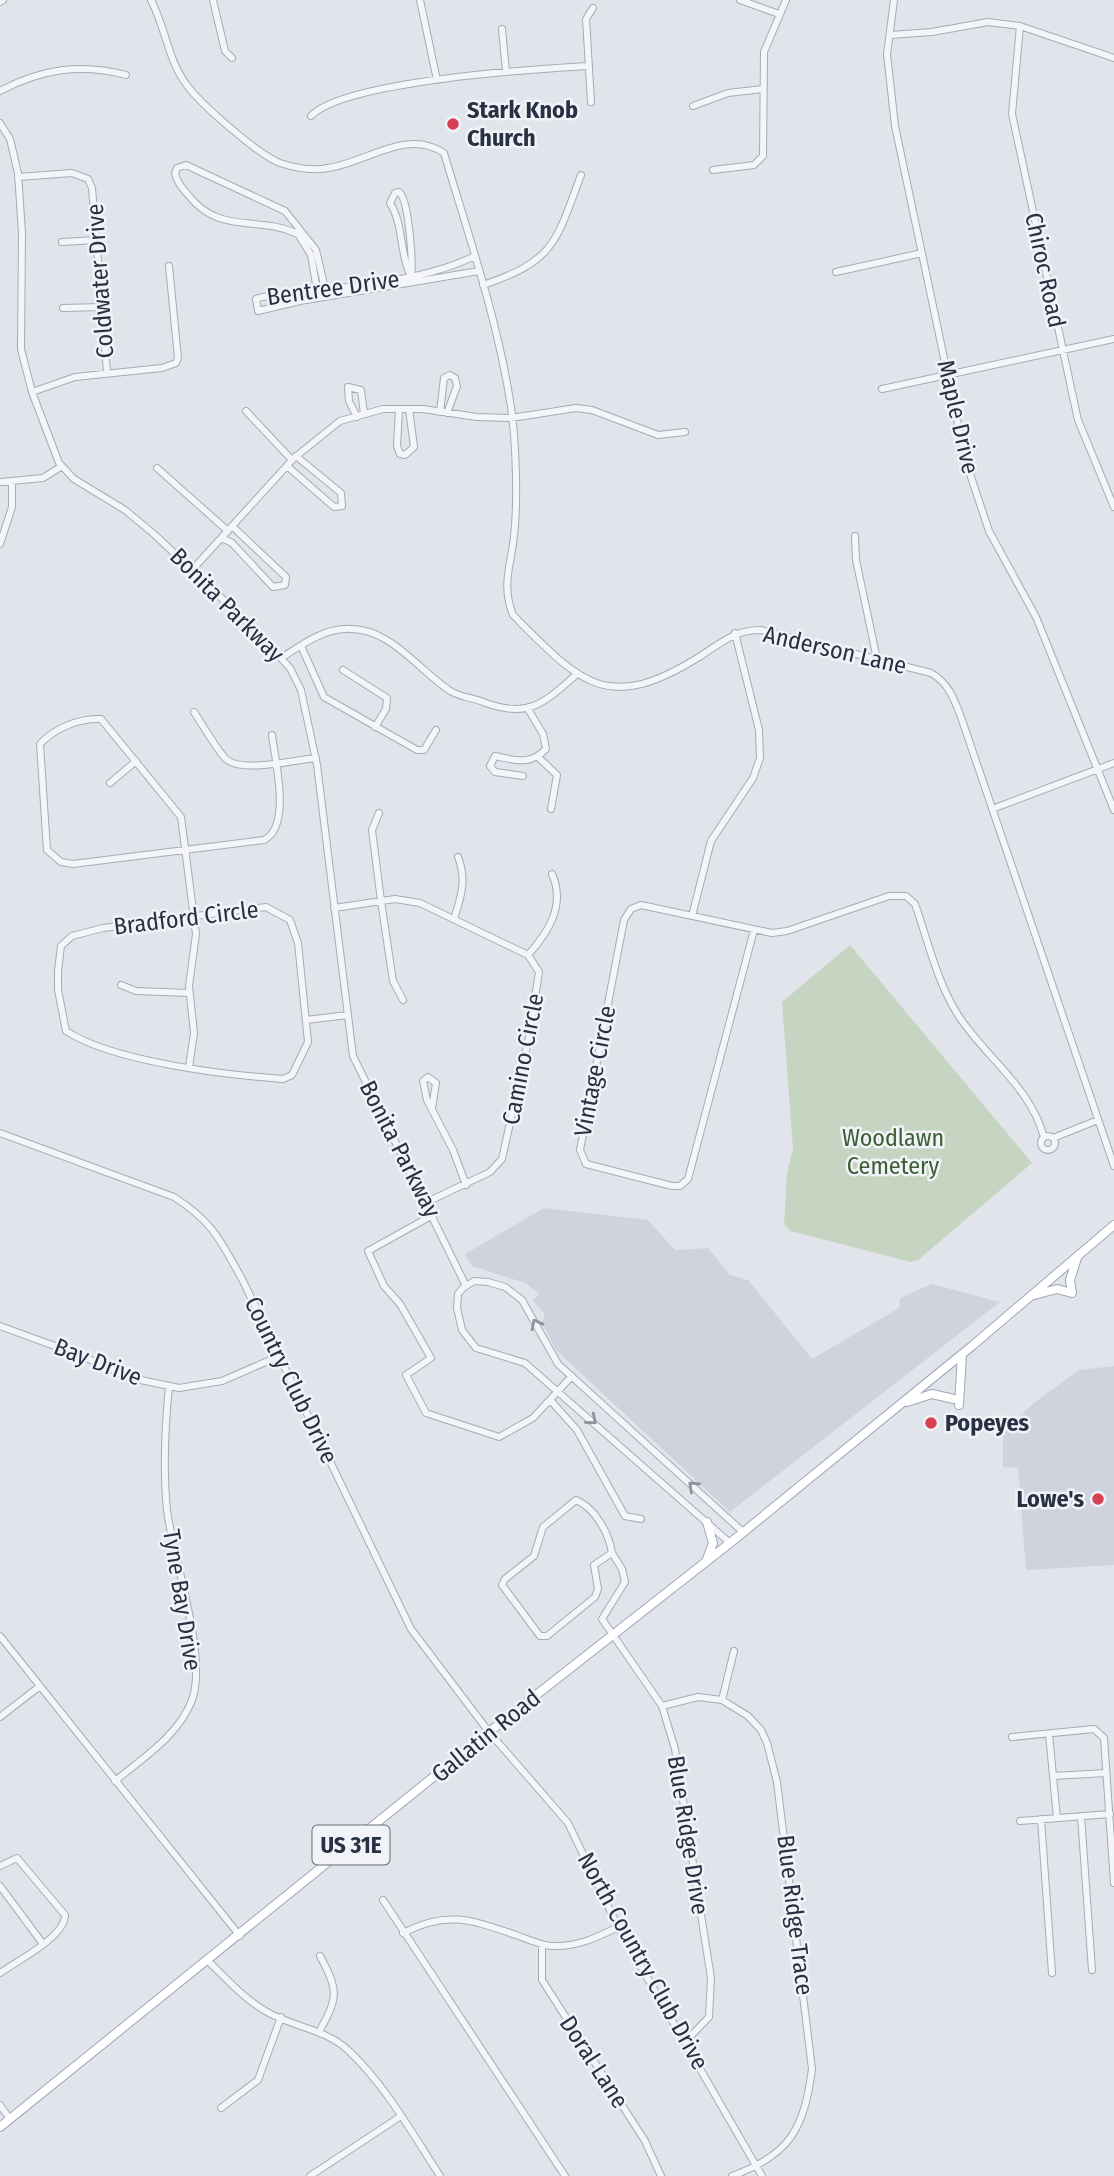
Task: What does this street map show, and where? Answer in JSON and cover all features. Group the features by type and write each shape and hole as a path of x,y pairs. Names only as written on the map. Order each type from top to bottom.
{"main road":[{"name":"US 31E","path":"1031,1295 1114,1224"},
{"path":"1104,1233 1114,1230"},
{"path":"1031,1295 1057,1289 1072,1293 1070,1280 1077,1256"},
{"name":"Gallatin Road","path":"0,2127 240,1936 489,1732 743,1532 1031,1295"},
{"path":"901,1404 932,1394 956,1402 962,1354"},
{"path":"706,1561 713,1543 707,1521"}],"street":[{"name":"Anderson Lane","path":"151,0 177,67 188,87 212,111 278,162 301,168 329,168 395,147 424,142 444,153 483,285 511,418 514,537 506,568 508,603 513,615 564,666 595,685 624,688 683,667 735,633 750,630 782,633 941,678 953,696 1114,1166"},
{"path":"213,0 225,51 232,58"},
{"path":"420,0 437,80"},
{"path":"740,0 779,14"},
{"path":"713,170 754,165 761,160 765,142 764,52 786,0"},
{"name":"Maple Drive","path":"894,0 889,88 966,462 989,531 1036,617 1114,810"},
{"path":"591,102 586,19 593,8"},
{"path":"890,35 932,32 988,22 1020,26 1114,58"},
{"name":"Chiroc Road","path":"1020,26 1012,114 1078,421 1114,507"},
{"path":"502,29 506,71"},
{"path":"311,116 318,108 337,100 437,80 506,71 588,66"},
{"path":"0,91 53,70 77,68 125,75"},
{"path":"693,106 728,93 764,89"},
{"name":"Bonita Parkway","path":"0,123 10,139 18,177 22,233 20,342 32,391 62,466 74,479 125,510 192,570 281,658 290,668 301,690 316,758 353,1056 466,1286"},
{"path":"317,290 310,255 298,234 275,226 229,222 201,211 179,184 175,173 177,168 186,165 285,211 316,250 325,289"},
{"name":"Coldwater Drive","path":"18,177 72,173 88,179 94,196 107,372"},
{"path":"483,285 519,273 547,253 560,229 581,175"},
{"path":"395,193 403,194 407,211 413,266 411,277 405,266 397,215 390,203 395,193"},
{"path":"62,242 97,240"},
{"path":"836,272 922,253"},
{"name":"Bentree Drive","path":"475,257 446,270 411,277 262,296 256,299 256,306 258,311 300,301 479,271"},
{"path":"32,391 67,379 107,372 162,368 176,363 178,358 169,266"},
{"path":"63,308 101,307"},
{"path":"882,388 1114,339"},
{"path":"450,375 455,378 457,386 444,412 444,378 450,375"},
{"path":"192,570 292,461 340,421 399,409 511,418 576,408 593,410 657,435 685,432"},
{"path":"399,409 397,446 400,454 405,455 411,453 414,447 409,409"},
{"path":"246,411 334,507 342,506 341,493 292,461"},
{"path":"0,482 43,478 62,466"},
{"path":"157,468 286,577 285,585 272,587 232,543 222,538"},
{"path":"0,544 12,507 12,482"},
{"path":"855,536 856,560 877,659"},
{"path":"281,658 301,646 343,629 369,632 401,649 455,693 503,710 528,709 540,704 577,674"},
{"path":"692,916 711,841 753,778 760,758 760,737 735,633"},
{"path":"301,646 324,697 421,751 436,730"},
{"path":"343,670 387,698 386,709 375,727"},
{"path":"523,776 495,772 490,766 491,759 495,756 526,761 538,757 547,743 528,709"},
{"path":"194,712 226,759 234,764 250,766 316,758"},
{"path":"189,1067 194,1033 189,993 196,933 193,918 186,852 181,817 100,719 86,718 50,734 40,744 47,850 61,862 73,864 186,852 264,840 273,836 278,827 279,799 272,735"},
{"path":"538,757 557,775 551,808"},
{"path":"110,783 136,761"},
{"path":"992,809 1114,763"},
{"path":"379,813 372,830 381,901 393,981 403,1000"},
{"path":"454,919 464,888 458,857"},
{"path":"528,955 547,934 554,917 556,883 552,874"},
{"name":"Vintage Circle","path":"754,930 688,1179 680,1186 672,1186 590,1167 582,1160 580,1150 624,920 631,909 641,905 692,916 754,930 765,933 787,931 896,894 911,898 950,1002 964,1025 1032,1105 1044,1137"},
{"name":"Camino Circle","path":"334,908 395,899 420,903 528,955 539,972 507,1147 502,1159 490,1172 427,1202"},
{"name":"Bradford Circle","path":"267,907 290,920 298,943 306,1020 308,1042 299,1066 292,1075 284,1079 223,1075 98,1047 66,1031 58,990 61,946 72,936 103,928 267,907"},
{"path":"121,985 136,991 189,993"},
{"path":"306,1020 348,1015"},
{"path":"432,1108 466,1185"},
{"path":"1053,1138 1055,1147 1046,1151 1040,1144 1044,1137 1053,1138 1098,1120"},
{"name":"Country Club Drive","path":"0,1133 174,1197 197,1212 214,1228 242,1279 277,1357 411,1629 489,1732"},
{"path":"433,1215 368,1251 384,1286 400,1304 431,1358 406,1375 426,1413 499,1437 533,1418 572,1376"},
{"path":"730,1542 525,1363 476,1348 462,1330 457,1308 458,1294 474,1281 488,1282 505,1287 522,1300 547,1347 572,1376 743,1532"},
{"name":"Bay Drive","path":"0,1326 131,1378 179,1388 222,1381 277,1357"},
{"name":"Tyne Bay Drive","path":"115,1781 167,1737 180,1721 193,1698 197,1677 194,1647 167,1508 166,1421 169,1386"},
{"path":"551,1401 577,1430 625,1516 642,1520"},
{"path":"612,1553 594,1565 598,1589 595,1597 547,1636 540,1636 532,1629 502,1586 505,1579 534,1556 543,1527 576,1500 583,1503 610,1537 612,1553 622,1569 625,1582 602,1619 612,1636"},
{"path":"0,1636 240,1936"},
{"name":"Blue Ridge Drive","path":"612,1636 662,1706 675,1749 711,1978 709,2017 686,2041"},
{"path":"662,1706 698,1697 722,1700 734,1651"},
{"path":"0,1717 40,1686"},
{"name":"Blue Ridge Trace","path":"722,1700 748,1716 761,1730 777,1782 812,2056 809,2090 788,2144 757,2167 732,2176"},
{"path":"1012,1737 1094,1730 1104,1738 1107,1773 1111,1782 1114,1883"},
{"name":"North Country Club Drive","path":"489,1732 569,1823 618,1927 762,2176"},
{"path":"1049,1734 1056,1818"},
{"path":"1053,1776 1107,1773"},
{"path":"1020,1821 1110,1814"},
{"path":"1082,1816 1092,1970"},
{"path":"1041,1819 1052,1973"},
{"path":"0,1866 17,1858 65,1915 65,1922 58,1934 0,1973"},
{"path":"0,1886 43,1944"},
{"path":"383,1900 565,2176"},
{"path":"403,1933 427,1921 447,1919 479,1922 549,1946 586,1943 618,1927"},
{"name":"Doral Lane","path":"542,1944 542,1980 645,2141 661,2176"},
{"path":"319,2032 334,2005 334,1991 320,1956"},
{"path":"207,1960 248,1999 281,2017 319,2032 348,2049 386,2093 440,2176"},
{"path":"220,2108 258,2080 281,2017"},
{"path":"0,2105 10,2119"},
{"path":"310,2176 401,2116"}],"shaded area":[{"path":"544,1208 648,1220 675,1250 708,1248 730,1275 748,1280 812,1359 899,1308 900,1298 932,1284 1000,1302 730,1512 556,1350 542,1323 545,1315 533,1300 539,1294 525,1283 472,1266 465,1254"},
{"path":"1114,1366 1114,1565 1026,1570 1018,1468 1003,1467 1003,1432 1035,1402 1079,1370"}],"green space":[{"name":"Woodlawn Cemetery","path":"850,945 1032,1163 918,1260 911,1262 790,1231 784,1224 787,1173 793,1149 782,1002"}],"place":[{"name":"Stark Knob Church","path":"453,124"},
{"name":"Popeyes","path":"931,1423"},
{"name":"Lowe's","path":"1098,1499"}]}
